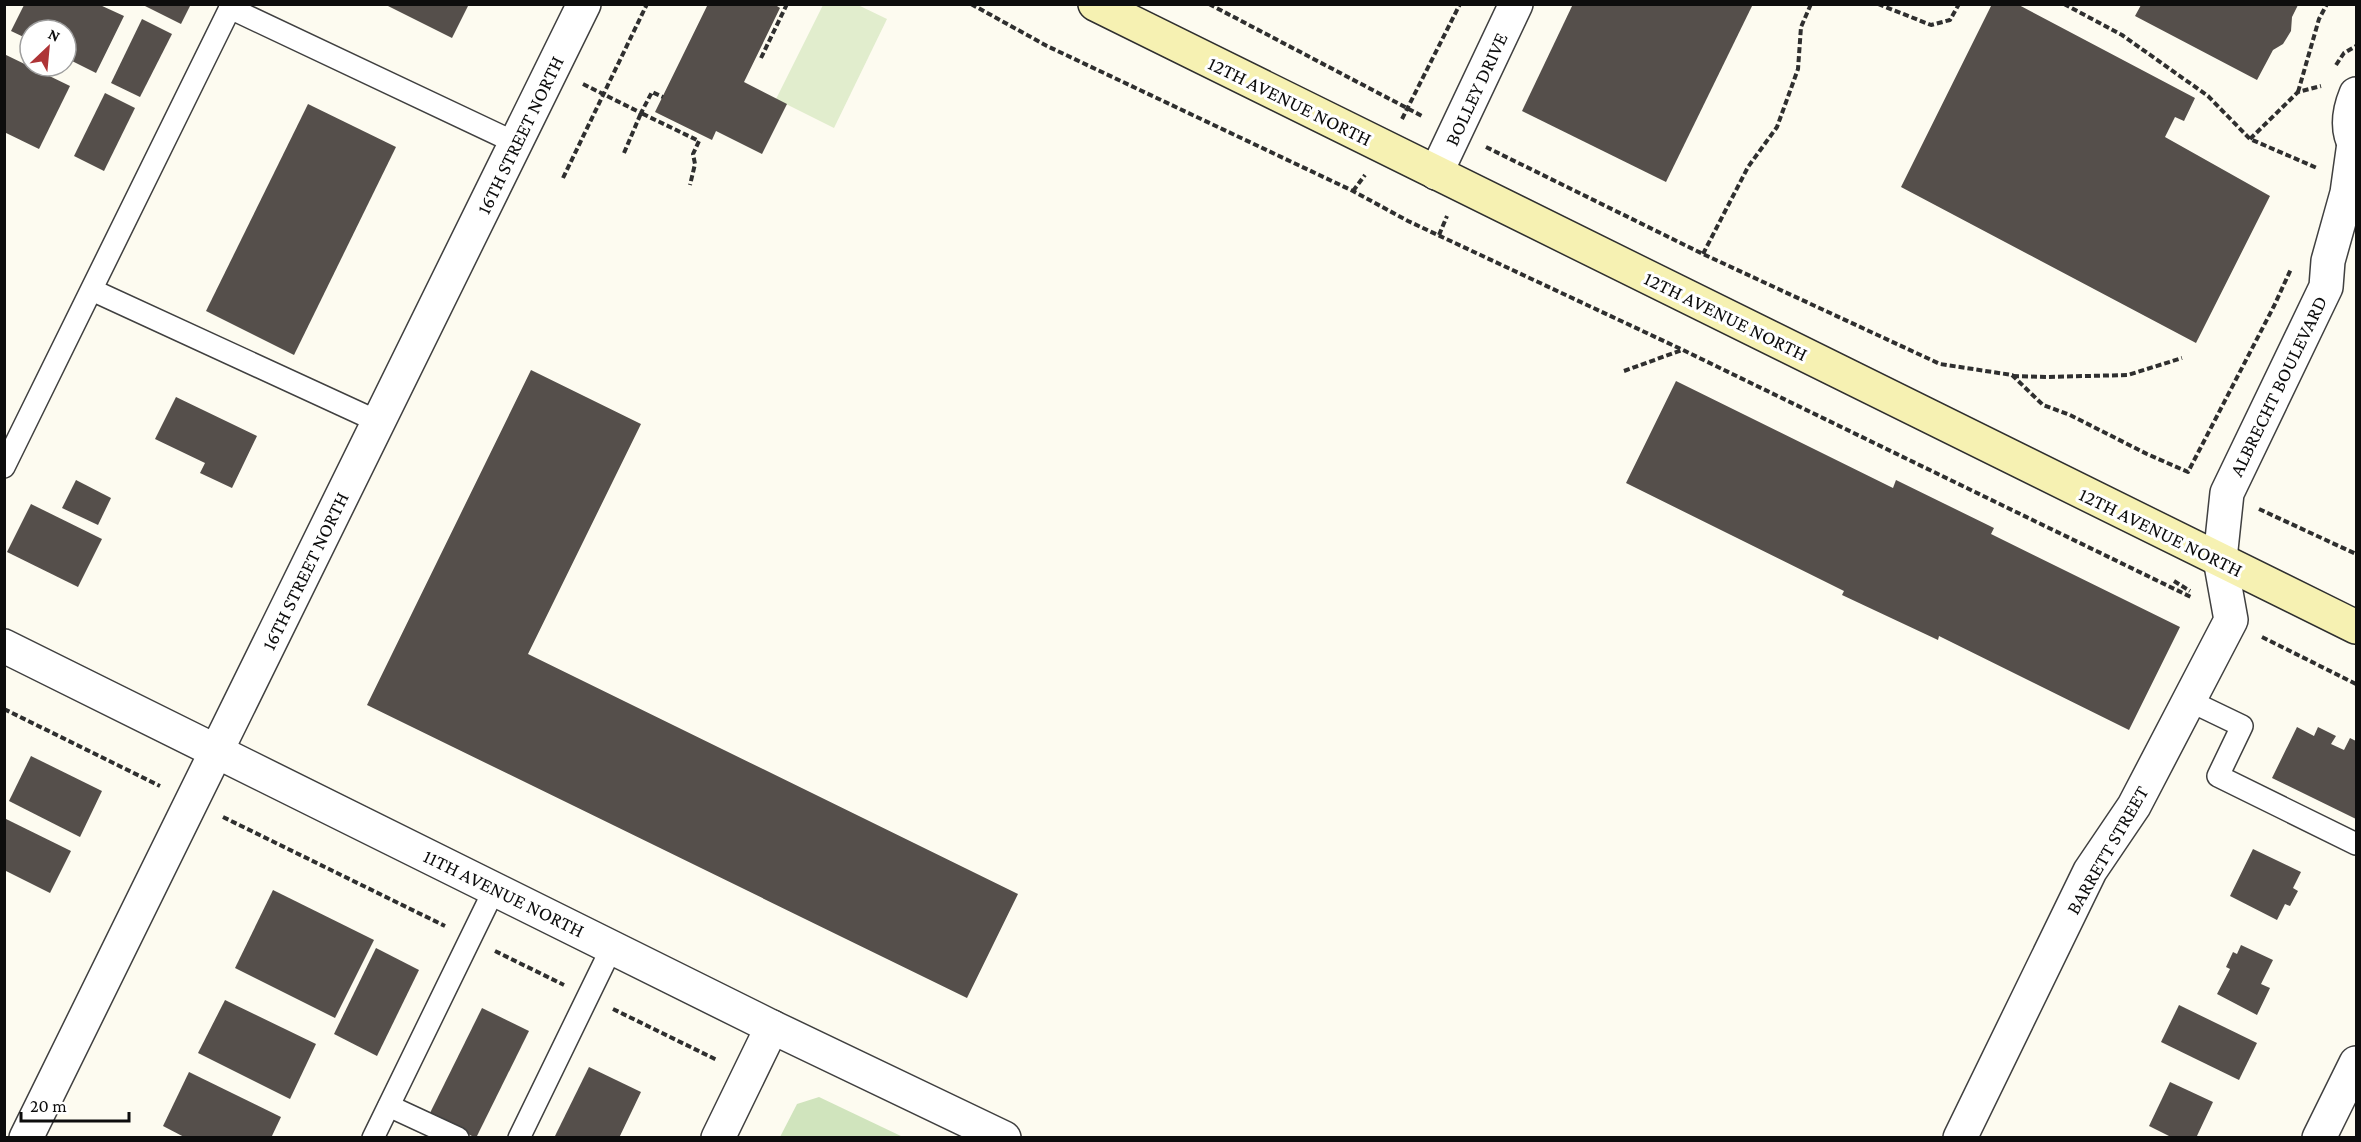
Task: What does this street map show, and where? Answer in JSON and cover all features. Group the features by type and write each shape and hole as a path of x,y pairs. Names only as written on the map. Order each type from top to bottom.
{"main road":[{"name":"12TH AVENUE NORTH","path":"1095,4 2356,627"}],"street":[{"name":"16TH STREET NORTH","path":"26,1137 584,4"},
{"name":"BOLLEY DRIVE","path":"1436,173 1470,135 1516,4"},
{"name":"ALBRECHT BOULEVARD","path":"2220,559 2227,493 2326,287 2328,261 2347,193 2355,145 2349,125 2351,107 2356,94"},
{"path":"2326,287 2356,251"},
{"path":"2220,559 2231,620"},
{"name":"BARRETT STREET","path":"1960,1137 2090,871 2134,806 2231,620"},
{"name":"11TH AVENUE NORTH","path":"4,646 772,1027 1004,1137"},
{"path":"718,1137 772,1027"},
{"path":"2319,1137 2356,1063"}],"lane":[{"path":"4,467 231,6 516,143"},
{"path":"92,290 379,422"},
{"path":"2190,701 2242,726 2218,776 2356,844"},
{"path":"373,1137 495,888"},
{"path":"519,1137 612,946"},
{"path":"389,1106 458,1137"}],"path":[{"path":"563,178 647,4"},
{"path":"761,58 787,4"},
{"path":"971,4 1047,46 1353,191 1408,221 1683,350 2205,604 2231,620 2356,684"},
{"path":"1209,4 1408,109 1470,135 1484,146 1703,254 1940,364 2012,375 2046,377 2128,375 2182,358"},
{"path":"1408,109 1460,4"},
{"path":"1703,254 1748,167 1777,126 1798,69 1801,27 1811,4"},
{"path":"1878,4 1931,25 1950,20 1959,4"},
{"path":"2064,4 2122,35 2208,96 2250,139 2318,168"},
{"path":"2250,139 2298,92 2319,19 2327,4"},
{"path":"2332,69 2344,53 2356,46"},
{"path":"2320,96 2321,86 2327,78"},
{"path":"2298,92 2321,86"},
{"path":"624,153 652,92 663,97"},
{"path":"603,94 699,141 693,154 695,164 690,185"},
{"path":"2318,158 2318,178"},
{"path":"2012,375 2043,405 2070,415 2188,472 2274,306 2292,266"},
{"path":"1624,371 1683,350"},
{"path":"2255,507 2356,554"},
{"path":"4,709 748,1076"}],"green space":[{"path":"823,5 858,5 887,19 834,128 776,99"},
{"path":"819,1097 903,1137 780,1137 797,1104"}],"building":[{"path":"141,4 191,4 181,24"},
{"path":"384,4 469,4 452,38"},
{"path":"708,4 774,4 780,8 744,82 787,104 762,154 716,131 712,140 655,112"},
{"path":"1573,4 1753,4 1666,182 1522,111"},
{"path":"1992,4 2017,4 2195,98 2184,121 2175,117 2165,137 2270,196 2196,343 1901,187"},
{"path":"24,5 100,5 124,16 96,73 78,64 78,18 18,18 18,34 11,31"},
{"path":"2141,5 2298,5 2292,17 2291,31 2283,44 2273,50 2257,80 2135,16"},
{"path":"142,19 172,34 140,97 111,83"},
{"path":"4,54 18,61 18,78 54,78 70,86 39,149 4,132"},
{"path":"105,93 135,108 104,171 74,156"},
{"path":"308,104 396,147 294,355 206,311"},
{"path":"531,370 641,424 528,654 1018,894 967,998 367,705"},
{"path":"1676,381 1893,488 1896,480 1994,528 1991,534 2180,627 2129,730 1939,636 1938,640 1842,595 1844,591 1626,483"},
{"path":"176,397 257,436 232,488 200,473 205,463 155,439"},
{"path":"76,480 111,498 98,525 62,508"},
{"path":"31,504 102,539 78,587 7,552"},
{"path":"2297,727 2314,736 2318,727 2336,736 2331,744 2344,750 2350,738 2356,741 2356,819 2272,778"},
{"path":"31,756 102,791 80,837 9,801"},
{"path":"4,818 71,851 50,893 4,870"},
{"path":"2253,849 2301,872 2293,888 2298,891 2290,906 2285,904 2277,920 2230,896"},
{"path":"273,890 374,940 335,1018 235,968"},
{"path":"2241,945 2273,960 2261,984 2270,988 2257,1015 2217,994 2230,969 2226,967 2233,952 2237,954"},
{"path":"376,948 419,970 377,1056 334,1034"},
{"path":"225,1000 316,1044 290,1099 198,1053"},
{"path":"2179,1005 2257,1043 2239,1080 2161,1042"},
{"path":"482,1008 529,1031 476,1138 429,1115"},
{"path":"589,1067 641,1092 619,1138 554,1138"},
{"path":"189,1072 281,1117 271,1138 186,1138 163,1126"},
{"path":"2170,1082 2213,1102 2196,1138 2173,1138 2149,1126"}]}
